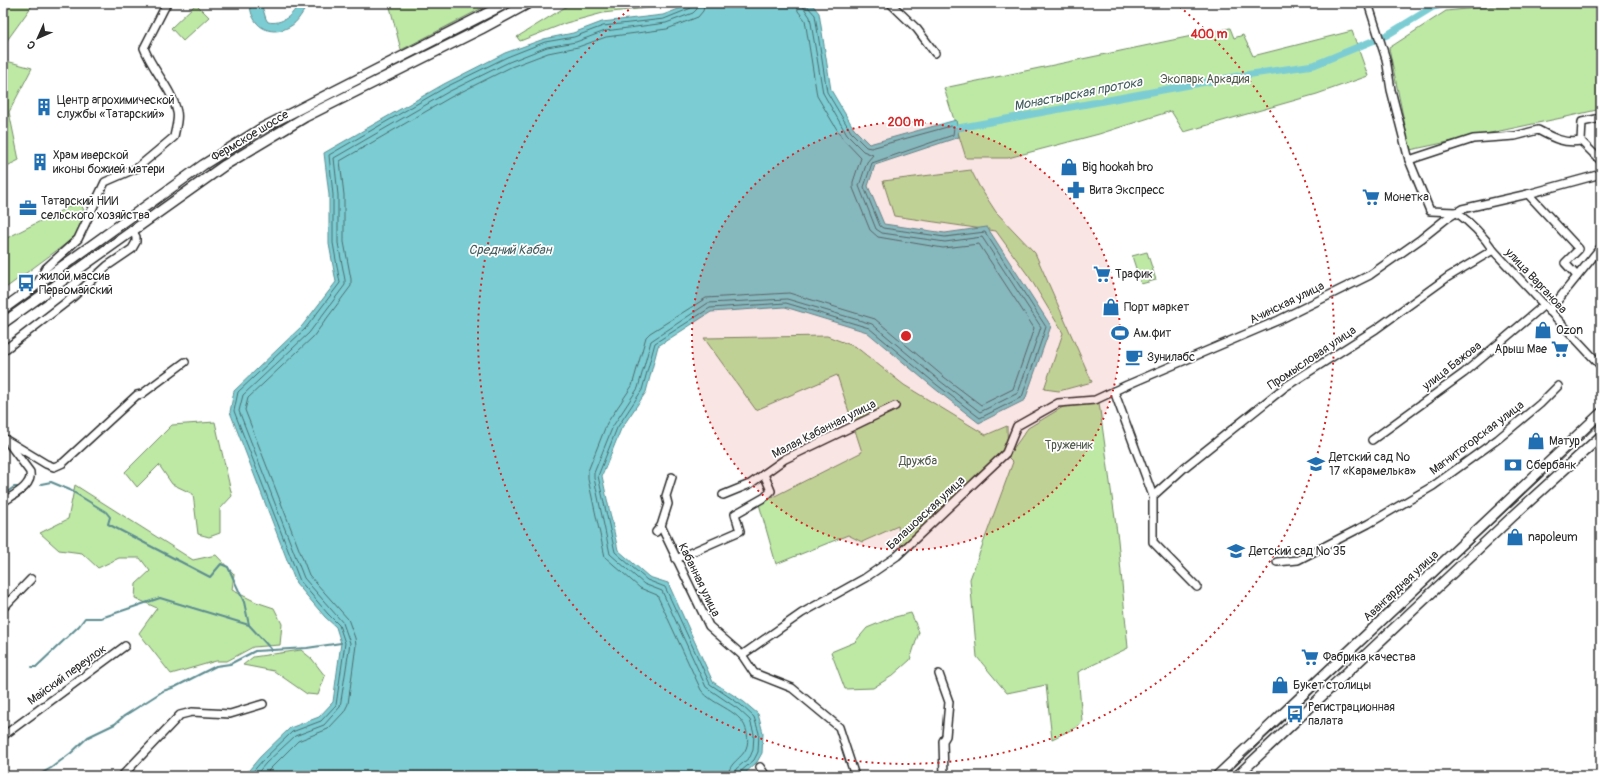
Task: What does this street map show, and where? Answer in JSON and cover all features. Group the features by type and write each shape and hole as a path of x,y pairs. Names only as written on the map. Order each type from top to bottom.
{"main road":[{"name":"Фермское шоссе","path":"3,309 203,166 262,128 507,3"},
{"name":"Фермское шоссе","path":"3,323 225,164 305,117 481,29 529,3"},
{"name":"Авангардная улица","path":"1217,776 1601,413"},
{"path":"1237,776 1511,518 1601,436"}],"street":[{"path":"36,286 46,268 78,239 104,182 137,168 174,137 178,113 169,91 148,60 144,48 167,3"},
{"path":"890,3 917,29 935,53"},
{"path":"1368,3 1386,59 1391,90 1409,160 1430,211 1456,212 1470,207 1528,194 1601,174"},
{"path":"1601,118 1582,122 1581,141 1601,162"},
{"path":"1409,160 1473,139 1515,136 1538,130 1557,140 1571,142 1581,141"},
{"path":"1528,194 1578,249 1565,263 1577,276"},
{"name":"улица Варганова","path":"1456,212 1469,221 1546,309 1601,366"},
{"name":"Ачинская улица","path":"1114,391 1279,320 1366,277 1421,239 1456,212"},
{"path":"3,351 73,297 107,266 132,249 136,242 136,237 132,230"},
{"name":"улица Бажова","path":"1372,440 1464,373 1546,309 1577,276 1601,247"},
{"name":"Промысловая улица","path":"1153,496 1185,467 1285,387 1376,329 1448,277 1493,250"},
{"path":"3,438 9,443 54,467 63,463 137,395 142,394 185,362"},
{"name":"Магнитогорская улица","path":"1277,562 1298,560 1368,524 1433,486 1498,439 1540,404 1558,386"},
{"path":"1114,391 1153,496 1153,542 1197,587"},
{"name":"Балашовская улица","path":"742,655 802,613 865,578 897,556 1006,453 1017,426 1058,403 1095,400 1114,391"},
{"name":"Малая Кабанная улица","path":"722,495 750,484 785,459 895,406"},
{"path":"3,502 25,486 31,477 30,472 9,443"},
{"name":"Малая Кабанная улица","path":"676,559 740,531 735,514 765,497 771,491 764,474"},
{"name":"Кабанная улица","path":"672,477 666,496 668,504 658,529 676,559 709,626 742,655 754,673 792,688 839,727 855,776"},
{"path":"3,608 31,579"},
{"name":"Майский переулок","path":"3,736 125,646"},
{"path":"938,674 950,702 946,736 943,741 944,776"},
{"path":"122,776 180,715 192,712 230,714 263,704"},
{"path":"760,767 766,776"}],"green space":[{"path":"3,3 34,3 3,46"},
{"path":"389,3 492,3 401,50"},
{"path":"572,3 663,3 655,7 603,13 566,23 520,41 517,37"},
{"path":"1526,3 1601,3 1601,109 1410,150 1389,48 1446,11"},
{"path":"196,4 209,17 183,41 171,28"},
{"name":"Экопарк Аркадия","path":"1230,28 1234,38 1243,35 1253,56 1352,31 1368,76 1317,94 1184,132 1171,111 1099,134 1008,158 966,158 944,88"},
{"path":"3,60 32,68 9,112 19,160 3,168"},
{"path":"971,170 979,186 996,212 1035,253 1092,382 1059,391 1044,389 1063,333 1030,278 996,231 894,216 883,181"},
{"path":"80,201 90,226 3,290 3,240"},
{"path":"1147,252 1156,280 1141,284 1132,256"},
{"path":"827,336 856,347 904,385 986,435 1007,426 1008,456 1028,428 1068,404 1099,403 1118,540 1128,648 1078,672 1082,721 1077,727 1052,739 1046,685 1007,693 977,657 970,579 1013,462 1008,457 902,556 898,526 862,542 848,535 776,564 759,504 862,452 837,375 756,410 704,338"},
{"path":"215,422 232,496 220,509 220,533 209,537 198,534 193,494 172,484 159,465 137,487 125,472 172,425"},
{"path":"75,485 193,560 216,555 234,574 232,590 256,602 274,608 282,624 280,645 253,647 227,661 216,661 171,674 139,633 157,608 135,598 136,584 150,571 140,558 119,558 98,568 82,553 59,550 40,533 68,519"},
{"path":"911,613 919,632 910,660 892,676 873,688 845,689 831,652 855,642 867,628 891,618"},
{"path":"301,650 312,659 325,676 318,695 307,694 274,671 243,665 253,657"}],"water":[{"path":"250,3 261,3 266,19 268,22 273,23 278,22 290,15 299,3 309,3 298,20 292,25 282,30 274,31 268,30 257,23 253,18"},
{"name":"Средний Кабан","path":"694,3 811,3 819,13 831,90 854,129 869,144 956,120 959,137 875,165 868,186 884,224 945,233 987,227 1051,326 1025,400 979,423 934,388 867,332 785,307 711,312 658,346 646,392 621,429 602,476 618,550 649,577 668,583 713,682 744,702 758,714 763,733 762,753 757,762 742,776 244,776 260,757 290,728 319,717 333,702 341,643 336,627 325,617 296,583 230,412 234,391 302,326 336,282 329,244 329,195 324,153 444,84 505,53 544,39 573,33 602,22 663,15"}],"waterway":[{"name":"Монастырская протока","path":"958,128 1238,76 1314,65 1387,35 1433,7 1450,3"},
{"path":"41,484 51,482 70,490 106,512 110,517 108,524 210,577 221,564 228,567 244,602 249,625 271,649"},
{"path":"3,495 14,487 21,487"},
{"path":"32,667 36,667 79,626 85,618 101,618 160,598 249,625"},
{"path":"37,776 51,768 71,753 88,737 115,724 124,716 163,691 175,687 216,666 230,664 255,651 307,648 341,643"}],"tram line":[{"path":"1223,776 1601,422"}],"place":[{"name":"Центр агрохимической службы «Татарский»","path":"44,107"},
{"name":"Храм иверской иконы божией матери","path":"40,162"},
{"name":"Big hookah bro","path":"1069,167"},
{"name":"Вита Экспресс","path":"1076,190"},
{"name":"Монетка","path":"1371,197"},
{"name":"Татарский НИИ сельского хозяйства","path":"28,208"},
{"name":"Трафик","path":"1102,274"},
{"name":"жилой массив Первомайский","path":"26,283"},
{"name":"Порт маркет","path":"1111,307"},
{"name":"Ozon","path":"1543,330"},
{"name":"Ам.фит","path":"1120,333"},
{"name":"Арыш Мае","path":"1560,349"},
{"name":"Зунилабс","path":"1134,357"},
{"name":"Матур","path":"1536,441"},
{"name":"Детский сад № 17 «Карамелька»","path":"1316,464"},
{"name":"Сбербанк","path":"1513,465"},
{"name":"napoleum","path":"1515,537"},
{"name":"Детский сад № 35","path":"1236,551"},
{"name":"Фабрика качества","path":"1310,657"},
{"name":"Букет столицы","path":"1280,685"},
{"name":"Регистрационная палата","path":"1295,714"}],"park label":[{"name":"Труженик","path":"1069,445"},
{"name":"Дружба","path":"918,461"}]}
